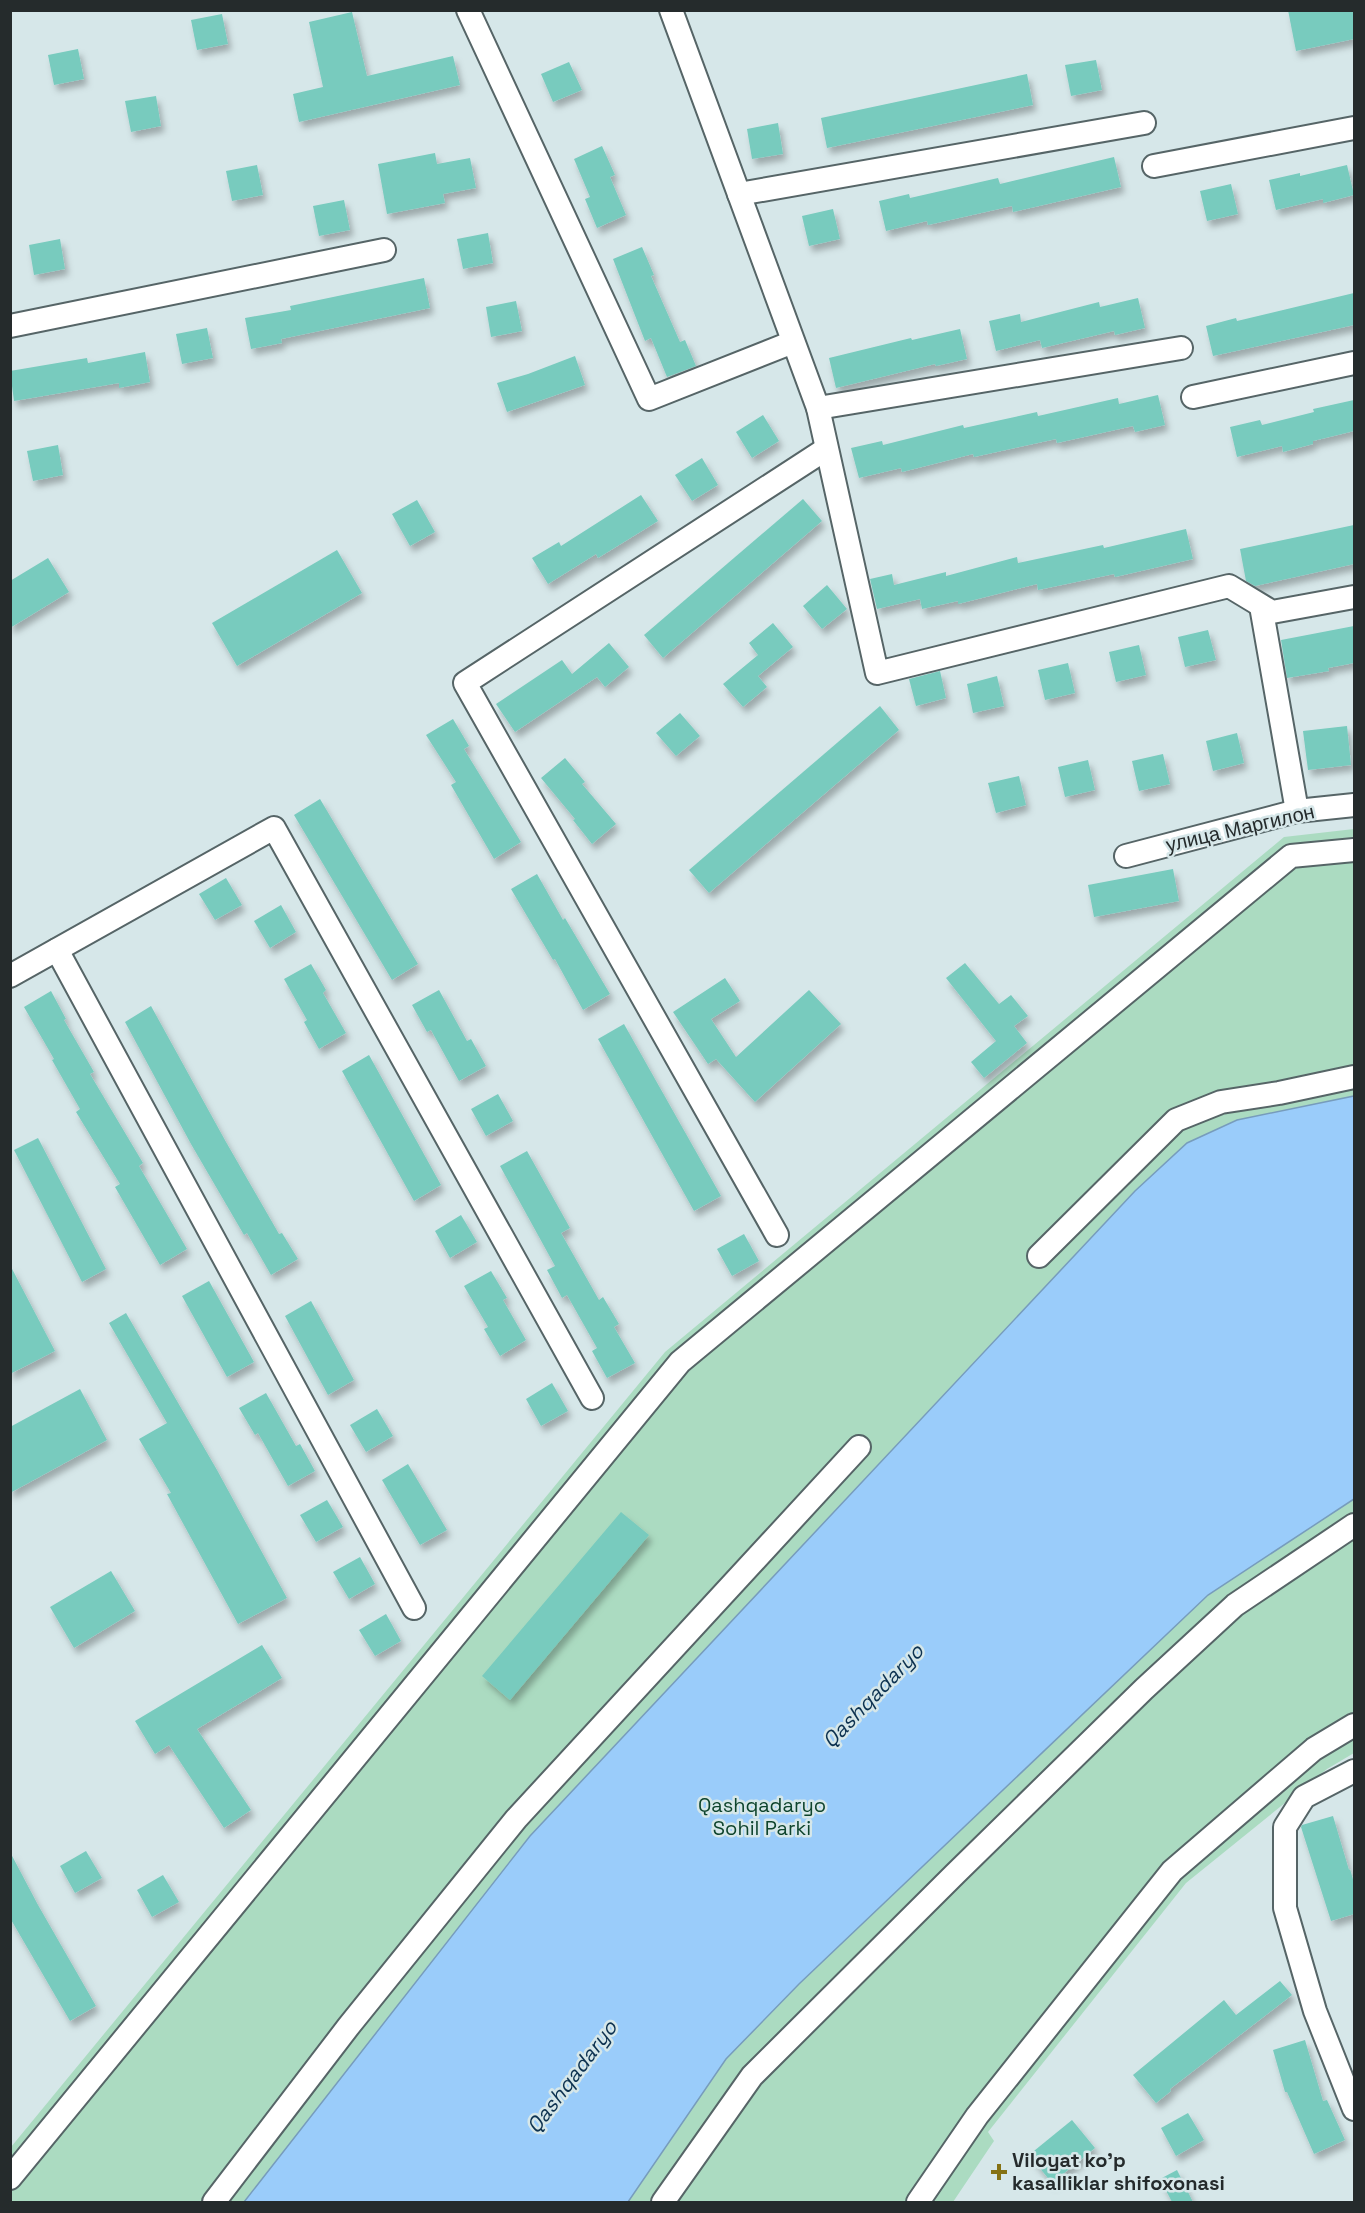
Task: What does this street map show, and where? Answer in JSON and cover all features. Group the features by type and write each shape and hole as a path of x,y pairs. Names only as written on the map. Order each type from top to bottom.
{"street":[{"path":"468,10 649,399 793,342"},
{"path":"670,10 818,408 877,673 1229,586 1272,612 1354,597"},
{"path":"739,194 1144,123"},
{"path":"1154,166 1354,128"},
{"path":"10,326 384,250"},
{"path":"818,408 1181,348"},
{"path":"1193,397 1354,363"},
{"path":"777,1235 465,683 826,449"},
{"path":"1261,606 1297,811"},
{"name":"улица Маргилон","path":"1126,856 1297,811 1354,805"},
{"path":"10,976 274,828 592,1398"},
{"path":"10,2178 680,1362 1291,856 1354,850"},
{"path":"57,950 414,1608"},
{"path":"1039,1256 1176,1120 1221,1102 1279,1093 1354,1077"},
{"path":"214,2202 348,2027 516,1820 859,1447"},
{"path":"663,2202 752,2076 955,1874 1144,1689 1235,1605 1354,1525"},
{"path":"918,2202 977,2116 1172,1871 1314,1749 1354,1725"},
{"path":"1354,1771 1304,1797 1285,1827 1285,1908 1315,2011 1354,2109"}],"green space":[{"name":"Qashqadaryo Sohil Parki","path":"1354,829 1354,1753 1327,1769 1186,1883 988,2132 994,2141 953,2202 11,2202 11,2147 665,1352 1284,837"}],"water":[{"name":"Qashqadaryo","path":"1354,1096 1354,1499 1208,1595 799,1984 726,2059 628,2202 244,2202 530,1836 1135,1191 1187,1143 1237,1120"}],"building":[{"path":"1288,10 1354,10 1354,39 1296,51"},
{"path":"352,12 367,76 453,56 460,85 299,122 293,94 323,87 309,22"},
{"path":"222,14 228,44 197,50 191,20"},
{"path":"78,49 84,79 54,85 48,55"},
{"path":"1096,60 1102,90 1071,96 1065,65"},
{"path":"569,62 582,90 553,102 541,74"},
{"path":"1027,74 1033,105 827,148 821,118"},
{"path":"156,96 161,126 131,132 125,101"},
{"path":"778,123 783,154 752,159 747,129"},
{"path":"602,146 615,175 610,177 626,215 597,228 585,199 590,197 574,159"},
{"path":"435,153 437,164 470,158 476,188 443,194 445,203 387,214 378,164"},
{"path":"1114,157 1121,187 1013,212 1012,206 928,225 927,221 886,231 879,201 909,194 910,198 998,178 1000,184"},
{"path":"257,165 263,195 232,201 226,171"},
{"path":"1347,165 1354,195 1323,203 1323,199 1276,210 1269,180 1300,173 1300,176"},
{"path":"1231,184 1238,214 1207,221 1200,191"},
{"path":"344,200 350,230 319,236 313,206"},
{"path":"833,209 840,239 809,246 802,216"},
{"path":"488,233 493,263 463,269 457,239"},
{"path":"60,239 65,269 34,275 29,245"},
{"path":"642,247 654,275 651,276 680,342 685,340 696,366 667,377 651,338 645,341 613,259"},
{"path":"424,278 430,308 281,339 282,343 251,349 245,318 291,310 290,306"},
{"path":"1354,293 1354,325 1213,356 1206,326 1236,318 1237,321"},
{"path":"1138,298 1145,328 1115,335 1114,331 1042,348 1040,340 996,351 989,321 1020,314 1021,322 1099,302 1100,307"},
{"path":"516,301 522,331 491,337 486,307"},
{"path":"207,328 213,358 182,364 176,334"},
{"path":"960,329 967,359 936,366 935,364 836,388 829,358 911,338 912,340"},
{"path":"145,352 150,382 119,388 119,383 14,401 10,371 87,358 88,363"},
{"path":"575,356 585,385 507,412 497,383"},
{"path":"1158,395 1165,425 1135,432 1133,426 1057,443 1056,439 974,457 973,454 902,472 901,468 859,478 851,448 882,441 883,445 963,425 964,428 1037,412 1038,416 1118,398 1119,404"},
{"path":"1354,400 1354,431 1313,441 1313,444 1283,452 1282,446 1237,457 1230,427 1260,420 1262,425 1314,412 1313,409"},
{"path":"763,415 779,441 752,458 736,432"},
{"path":"58,445 63,475 33,481 27,451"},
{"path":"702,458 718,485 692,501 675,475"},
{"path":"641,495 658,521 598,558 596,554 548,584 532,558 559,542 561,546"},
{"path":"803,499 822,521 663,658 644,635"},
{"path":"417,500 435,532 410,546 392,514"},
{"path":"1354,525 1354,564 1255,586 1246,581 1240,549"},
{"path":"1186,529 1193,559 1115,577 1114,574 1038,590 1037,584 958,604 958,601 922,609 920,599 877,609 870,579 892,574 894,585 946,572 946,576 1017,557 1018,563 1103,545 1104,548"},
{"path":"337,550 362,593 237,666 212,623"},
{"path":"48,558 69,592 10,628 10,581"},
{"path":"827,585 847,609 822,629 803,606"},
{"path":"773,623 793,647 758,676 767,687 743,707 723,684 758,655 749,643"},
{"path":"1354,626 1354,663 1328,668 1329,671 1287,678 1281,640"},
{"path":"1208,630 1216,660 1185,667 1178,637"},
{"path":"609,643 629,667 605,687 597,677 515,732 496,704 562,660 572,674"},
{"path":"1139,645 1146,675 1116,682 1109,652"},
{"path":"1068,663 1075,693 1045,700 1038,670"},
{"path":"940,671 946,698 916,706 909,679"},
{"path":"997,676 1004,706 973,713 967,684"},
{"path":"880,706 899,730 709,893 689,870"},
{"path":"680,713 700,736 676,756 656,733"},
{"path":"453,719 469,746 464,749 521,842 494,859 451,785 456,782 426,735"},
{"path":"1347,726 1351,765 1308,770 1303,731"},
{"path":"1237,733 1244,763 1213,771 1206,741"},
{"path":"1163,754 1170,784 1139,791 1132,761"},
{"path":"565,758 585,782 582,784 616,824 592,844 573,820 575,819 541,778"},
{"path":"1088,760 1095,790 1065,797 1058,767"},
{"path":"1019,776 1026,805 996,813 988,783"},
{"path":"320,799 418,964 392,980 294,815"},
{"path":"1173,869 1179,901 1094,917 1088,885"},
{"path":"537,874 610,994 583,1010 555,959 553,960 511,889"},
{"path":"226,878 242,905 215,920 199,894"},
{"path":"281,905 296,932 270,948 254,921"},
{"path":"965,963 999,1004 1011,995 1028,1016 1014,1026 1027,1043 984,1078 971,1062 996,1041 946,978"},
{"path":"311,964 326,990 323,993 346,1033 319,1049 304,1022 307,1020 284,979"},
{"path":"725,978 740,1001 711,1019 736,1057 809,990 841,1024 755,1102 716,1059 708,1064 673,1012"},
{"path":"439,990 467,1041 471,1039 486,1066 459,1081 431,1030 427,1032 412,1005"},
{"path":"51,991 66,1019 64,1020 94,1072 90,1074 143,1163 139,1166 187,1249 160,1265 115,1187 120,1184 76,1112 80,1109 24,1007"},
{"path":"151,1006 279,1234 282,1233 298,1259 271,1275 247,1233 244,1235 191,1144 125,1022"},
{"path":"624,1024 721,1196 694,1211 598,1039"},
{"path":"369,1055 441,1185 414,1201 342,1071"},
{"path":"498,1094 513,1121 486,1136 471,1109"},
{"path":"38,1138 106,1269 82,1282 14,1150"},
{"path":"527,1151 570,1228 561,1233 599,1300 603,1297 619,1324 614,1327 635,1363 607,1378 592,1351 597,1348 567,1295 562,1298 547,1270 555,1266 500,1166"},
{"path":"461,1215 477,1242 450,1258 435,1231"},
{"path":"744,1234 759,1261 732,1276 717,1249"},
{"path":"10,1265 55,1351 10,1374"},
{"path":"491,1271 507,1298 503,1300 526,1340 500,1356 484,1329 488,1327 464,1286"},
{"path":"209,1281 254,1362 227,1377 182,1296"},
{"path":"311,1301 354,1380 328,1395 285,1316"},
{"path":"126,1313 217,1470 287,1598 238,1624 167,1494 171,1493 139,1439 167,1423 109,1323"},
{"path":"552,1383 568,1411 541,1426 526,1399"},
{"path":"80,1389 107,1440 10,1493 10,1427"},
{"path":"266,1393 296,1446 300,1444 315,1471 288,1486 258,1433 255,1435 239,1408"},
{"path":"377,1409 393,1436 366,1452 350,1425"},
{"path":"408,1464 447,1530 420,1545 382,1480"},
{"path":"327,1500 343,1527 316,1542 300,1515"},
{"path":"621,1512 649,1535 510,1700 482,1676"},
{"path":"360,1557 375,1584 349,1599 333,1572"},
{"path":"111,1571 135,1611 74,1648 50,1607"},
{"path":"386,1614 401,1641 375,1656 359,1630"},
{"path":"262,1645 282,1678 197,1729 251,1810 224,1828 169,1745 155,1754 135,1721"},
{"path":"1333,1816 1354,1883 1354,1914 1331,1921 1301,1827"},
{"path":"86,1851 102,1878 75,1893 60,1866"},
{"path":"10,1852 96,2006 70,2021 10,1918"},
{"path":"163,1875 179,1902 152,1917 137,1890"},
{"path":"1280,1981 1292,1995 1170,2089 1171,2091 1156,2103 1133,2075 1224,2000 1236,2015"},
{"path":"1305,2040 1323,2101 1327,2100 1345,2140 1314,2154 1287,2092 1285,2092 1273,2050"},
{"path":"1188,2113 1204,2140 1176,2156 1161,2128"},
{"path":"1072,2120 1095,2148 1052,2183 1029,2155"},
{"path":"1177,2170 1193,2202 1172,2202 1160,2179"}],"place":[{"name":"Viloyat ko'p kasalliklar shifoxonasi","path":"999,2172"}]}
